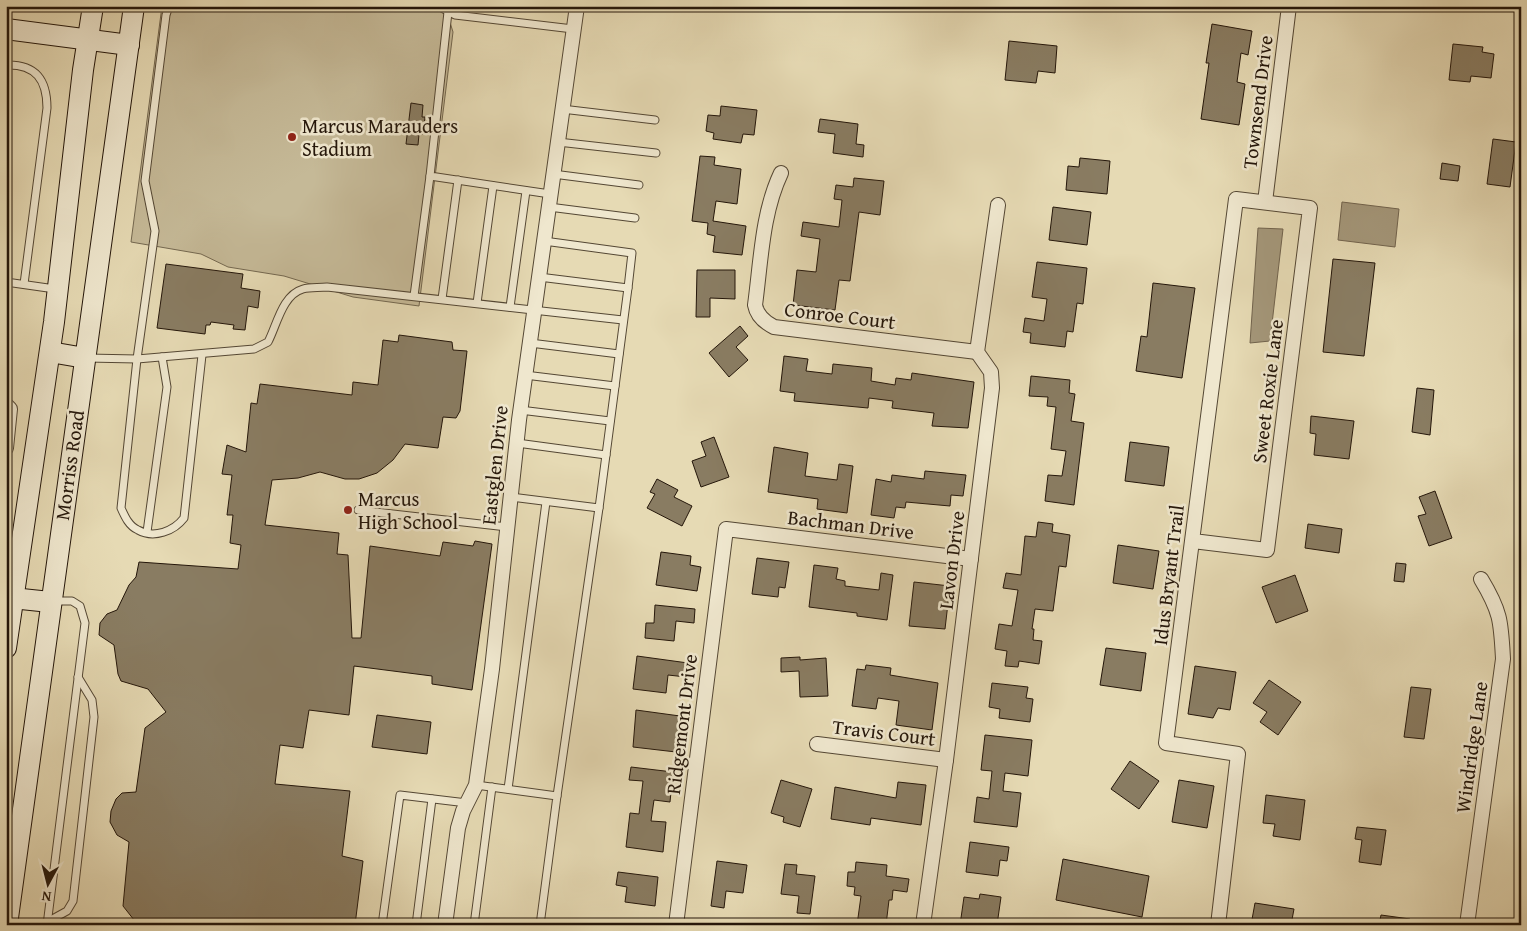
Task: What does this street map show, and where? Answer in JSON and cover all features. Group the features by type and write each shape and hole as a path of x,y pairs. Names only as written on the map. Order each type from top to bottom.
{"main road":[{"name":"Morriss Road","path":"6,648 50,352 93,6"},
{"name":"Morriss Road","path":"7,925 50,602 134,6"},
{"path":"6,29 129,45"},
{"path":"50,352 85,358"},
{"path":"12,598 50,602"}],"street":[{"name":"Eastglen Drive","path":"446,925 458,828 476,785 520,410 576,6"},
{"name":"Townsend Drive","path":"1265,202 1289,6"},
{"name":"Conroe Court","path":"781,173 772,194 766,219 755,305 756,312 767,324 774,327 977,352"},
{"name":"Idus Bryant Trail","path":"1218,925 1238,754 1166,742 1236,199 1265,202"},
{"name":"Sweet Roxie Lane","path":"1193,541 1267,550 1310,208 1265,202"},
{"path":"977,352 998,205"},
{"name":"Lavon Drive","path":"923,925 946,760 992,388 991,372 977,352"},
{"path":"6,448 8,407"},
{"name":"Bachman Drive","path":"726,529 971,559"},
{"name":"Ridgemont Drive","path":"676,925 726,529"},
{"name":"Windridge Lane","path":"1467,925 1502,660 1501,627 1496,604 1482,579"},
{"name":"Travis Court","path":"817,744 946,760"}],"lane":[{"path":"169,6 166,14 145,181 155,231 137,359 121,508 128,521 138,530 163,533 178,527 184,518 202,355"},
{"path":"438,6 448,12 574,29"},
{"path":"414,296 430,176 448,12"},
{"path":"6,65 23,66 32,71 43,80 47,92 48,108 24,284"},
{"path":"562,109 655,120"},
{"path":"558,142 656,153"},
{"path":"553,174 639,185"},
{"path":"430,176 526,191 550,200 635,218"},
{"path":"442,299 458,180"},
{"path":"477,303 493,186"},
{"path":"510,307 526,191"},
{"path":"540,925 599,508 632,253 544,241"},
{"path":"539,277 628,288"},
{"path":"6,282 58,289"},
{"path":"85,358 137,359 202,355 254,348 268,342 285,303 294,293 303,289 327,287 623,320"},
{"path":"530,343 619,354"},
{"path":"147,532 166,387 162,357"},
{"path":"525,375 615,386"},
{"path":"520,410 610,421"},
{"path":"516,443 606,455"},
{"path":"511,498 599,508"},
{"path":"508,789 546,502"},
{"path":"358,510 507,528"},
{"path":"47,923 85,623 80,606 72,601 50,602"},
{"path":"47,923 67,911 73,901 94,716 92,700 78,677"},
{"path":"476,785 557,796"},
{"path":"474,925 492,787"},
{"path":"382,925 400,796 467,803"},
{"path":"416,925 432,799"}],"shaded area":[{"name":"Marcus Marauders Stadium","path":"162,6 445,6 453,32 419,306 353,297 284,276 228,267 201,254 131,242"},
{"path":"1342,202 1399,209 1395,247 1338,240"},
{"path":"1258,228 1283,229 1270,341 1250,343"}],"building":[{"path":"1212,24 1252,31 1248,55 1241,53 1237,82 1245,84 1239,125 1201,119 1209,63 1206,63"},
{"path":"1009,41 1057,46 1055,73 1038,71 1036,83 1005,80"},
{"path":"1453,44 1483,47 1482,52 1494,54 1491,78 1471,76 1470,82 1449,80"},
{"path":"411,103 423,105 422,117 425,117 423,134 419,134 418,145 406,144"},
{"path":"721,106 757,110 754,135 743,134 741,143 713,139 714,133 706,131 708,115 720,116"},
{"path":"820,119 858,124 856,144 864,145 863,157 833,153 835,134 818,132"},
{"path":"1493,139 1516,142 1510,187 1487,184"},
{"path":"700,156 715,157 714,165 741,169 737,204 716,201 713,221 746,226 742,255 713,252 715,236 707,234 708,223 692,221"},
{"path":"1080,158 1110,161 1107,194 1066,190 1068,166 1079,167"},
{"path":"1442,163 1460,166 1458,181 1440,179"},
{"path":"854,178 884,181 880,215 859,212 850,281 839,280 835,310 793,305 797,270 816,272 820,239 801,236 803,222 839,227 842,200 834,199 836,185 853,187"},
{"path":"1053,207 1091,212 1087,245 1049,240"},
{"path":"1333,259 1375,263 1364,356 1323,352"},
{"path":"1037,262 1087,268 1083,304 1077,303 1073,332 1067,331 1065,347 1030,343 1031,333 1023,332 1025,318 1044,321 1047,299 1032,297"},
{"path":"166,264 243,274 241,288 260,291 258,308 248,306 245,330 233,329 234,325 211,322 210,325 206,325 205,334 157,328"},
{"path":"697,270 735,270 735,299 710,298 710,317 696,317"},
{"path":"1153,283 1195,288 1182,378 1136,371 1141,336 1147,337"},
{"path":"740,326 748,336 736,347 748,360 729,377 709,353"},
{"name":"Marcus High School","path":"399,335 452,342 453,350 467,351 460,411 456,418 443,417 438,448 405,444 393,460 377,473 359,479 345,479 320,472 298,478 272,480 265,525 339,533 337,554 348,555 352,638 361,638 370,546 440,556 443,542 473,546 475,541 492,544 472,690 432,684 432,676 354,666 349,715 309,710 303,748 280,745 275,784 350,791 342,856 363,861 355,925 138,925 123,906 129,842 117,835 110,822 111,811 116,799 122,793 136,792 145,728 166,712 148,689 121,681 118,674 114,645 99,635 100,623 107,614 117,610 129,585 136,577 139,562 238,569 241,545 230,543 233,515 227,515 232,475 222,474 227,445 246,452 251,403 257,404 260,384 352,395 353,382 378,385 383,340 398,342"},
{"path":"784,356 808,359 806,371 832,374 833,364 872,368 871,381 895,385 896,378 911,380 912,373 974,382 968,428 932,426 934,413 892,408 893,401 869,398 868,408 794,401 795,393 780,391"},
{"path":"1031,376 1070,380 1069,393 1075,394 1071,421 1084,423 1074,505 1045,501 1048,475 1062,476 1066,451 1051,449 1056,407 1047,406 1048,397 1029,396"},
{"path":"1417,388 1434,390 1430,435 1412,432"},
{"path":"1311,416 1354,421 1349,459 1314,455 1316,434 1310,433"},
{"path":"714,437 729,477 701,487 692,461 706,456 701,442"},
{"path":"1130,442 1169,447 1164,486 1125,481"},
{"path":"774,447 808,453 805,476 837,480 839,464 853,466 847,513 817,509 818,499 768,492"},
{"path":"925,471 966,475 963,496 951,495 950,506 906,502 905,508 896,507 894,518 871,515 876,479 891,482 892,475 924,479"},
{"path":"657,479 678,490 674,497 692,506 682,526 647,508 655,494 650,492"},
{"path":"1435,491 1452,538 1429,546 1418,516 1426,514 1419,497"},
{"path":"1038,522 1053,524 1052,532 1070,535 1066,567 1059,566 1053,611 1035,609 1032,629 1034,629 1033,640 1042,641 1039,664 1019,661 1018,667 1005,666 1007,651 995,649 999,624 1012,626 1018,590 1003,588 1006,573 1021,575 1025,536 1036,537"},
{"path":"1308,524 1342,529 1339,553 1305,548"},
{"path":"1118,545 1159,551 1153,589 1113,583"},
{"path":"661,552 691,556 690,565 701,567 697,591 656,585"},
{"path":"757,558 789,562 785,588 779,587 778,597 752,594"},
{"path":"1396,563 1406,564 1404,582 1394,581"},
{"path":"814,565 838,568 836,579 845,581 845,586 879,590 881,573 893,575 887,620 857,616 857,613 809,607"},
{"path":"1295,575 1308,611 1276,623 1262,587"},
{"path":"914,582 950,586 945,629 909,626"},
{"path":"655,605 695,609 694,623 676,621 674,641 645,638 646,623 654,623"},
{"path":"1106,648 1146,653 1141,691 1100,685"},
{"path":"637,656 688,663 686,677 668,675 666,693 633,689"},
{"path":"800,657 800,660 826,658 828,696 800,697 799,671 781,672 781,658"},
{"path":"866,665 891,668 890,675 938,683 932,730 896,725 899,701 878,698 876,709 852,706 857,669 865,670"},
{"path":"1195,666 1236,672 1230,710 1218,708 1213,718 1188,714"},
{"path":"1269,680 1301,702 1278,735 1260,722 1267,712 1253,703"},
{"path":"992,683 1028,687 1026,698 1033,699 1030,722 999,718 1000,709 989,707"},
{"path":"1411,687 1431,689 1424,739 1404,737"},
{"path":"636,710 680,716 676,752 633,747"},
{"path":"377,715 431,722 427,754 372,747"},
{"path":"985,735 1032,740 1028,776 1005,773 1003,791 1021,793 1017,827 974,822 977,797 989,799 992,771 981,770"},
{"path":"1130,761 1159,781 1139,809 1111,789"},
{"path":"631,767 673,772 670,802 654,800 651,821 666,822 663,852 626,847 630,813 639,814 643,781 629,780"},
{"path":"781,780 812,789 800,827 783,822 784,817 771,813"},
{"path":"1179,780 1214,786 1207,828 1172,822"},
{"path":"898,782 926,785 921,825 871,818 870,825 831,819 835,787 896,798"},
{"path":"1266,795 1305,800 1300,840 1273,836 1275,824 1263,823"},
{"path":"1357,827 1386,830 1381,865 1359,862 1362,840 1355,839"},
{"path":"970,842 1009,847 1007,861 1000,860 998,876 966,872"},
{"path":"1063,859 1149,876 1142,917 1056,900"},
{"path":"717,861 747,865 743,893 726,891 724,908 711,906"},
{"path":"856,862 887,865 886,876 909,879 907,892 893,890 892,900 889,900 886,925 857,925 861,896 854,895 855,887 847,886 848,872 855,872"},
{"path":"785,864 797,865 796,874 815,876 810,914 797,913 799,896 781,894"},
{"path":"618,872 658,877 655,906 625,902 627,887 616,885"},
{"path":"980,894 1001,897 997,925 960,925 964,897 979,899"},
{"path":"1255,903 1294,909 1291,925 1251,925"},
{"path":"1381,915 1410,919 1409,925 1379,925"}],"place":[{"name":"Marcus Marauders Stadium","path":"292,137"},
{"name":"Marcus High School","path":"348,510"}]}
